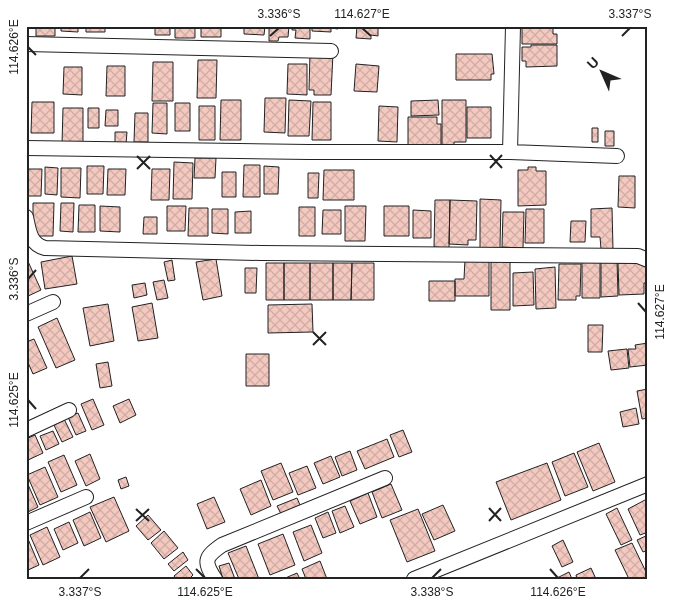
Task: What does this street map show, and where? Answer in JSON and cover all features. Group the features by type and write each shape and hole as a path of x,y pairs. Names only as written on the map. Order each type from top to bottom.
{"street":[{"path":"510,152 513,26"},
{"path":"26,44 331,51"},
{"path":"26,148 310,152 510,152 617,156"},
{"path":"26,217 29,235 40,247 45,248 281,253 638,256 648,260"},
{"path":"26,314 53,302"},
{"path":"26,430 69,410"},
{"path":"215,579 208,568 208,560 211,553 222,545 385,478"},
{"path":"414,579 648,484"},
{"path":"26,523 86,497"}],"building":[{"path":"36,26 55,26 55,36 36,36"},
{"path":"61,26 78,26 78,32 61,31"},
{"path":"86,26 105,26 105,32 86,32"},
{"path":"155,26 170,26 170,35 155,35"},
{"path":"175,26 195,26 195,38 175,38"},
{"path":"201,26 221,26 221,37 201,37"},
{"path":"244,26 265,26 264,35 244,34"},
{"path":"269,26 289,26 288,37 279,37 278,41 269,41"},
{"path":"292,26 310,26 310,39 295,38 296,30 292,30"},
{"path":"312,26 338,26 338,29 331,28 331,32 312,31"},
{"path":"357,26 378,26 378,36 371,35 371,39 356,38"},
{"path":"522,26 553,26 553,34 557,34 557,44 522,44"},
{"path":"531,45 557,45 557,66 526,67 526,61 522,61 522,47 531,47"},
{"path":"310,53 333,53 331,95 314,95 314,90 309,90"},
{"path":"456,54 492,54 494,74 491,74 491,80 456,80"},
{"path":"198,60 217,60 216,98 197,98"},
{"path":"153,62 173,62 173,101 152,101"},
{"path":"288,64 307,64 307,95 287,94"},
{"path":"356,64 379,66 377,92 354,91"},
{"path":"107,66 125,66 125,96 106,96"},
{"path":"64,67 82,67 82,95 63,94"},
{"path":"265,98 286,98 285,133 264,132"},
{"path":"221,100 241,100 241,140 220,140"},
{"path":"289,100 311,101 309,136 288,136"},
{"path":"438,100 439,115 411,116 411,101"},
{"path":"442,100 466,100 466,142 454,142 454,146 442,146"},
{"path":"32,102 54,102 54,133 31,133"},
{"path":"313,102 331,102 331,140 312,140"},
{"path":"153,103 167,103 167,134 152,133"},
{"path":"175,103 190,103 190,131 175,131"},
{"path":"199,106 215,106 215,140 199,140"},
{"path":"379,106 398,107 397,142 378,141"},
{"path":"467,107 491,107 491,138 467,138"},
{"path":"63,108 83,108 83,144 62,144"},
{"path":"88,108 99,108 99,128 88,128"},
{"path":"106,110 118,110 118,126 105,126"},
{"path":"135,113 148,113 148,142 134,142"},
{"path":"408,117 437,117 437,124 441,124 441,146 408,146"},
{"path":"592,128 598,128 598,142 592,142"},
{"path":"605,131 614,131 614,146 605,146"},
{"path":"115,132 127,132 126,144 115,144"},
{"path":"195,158 216,158 215,178 194,178"},
{"path":"174,162 193,163 192,199 173,199"},
{"path":"244,165 260,165 260,197 243,197"},
{"path":"87,166 104,166 103,194 87,194"},
{"path":"264,166 279,167 278,194 264,194"},
{"path":"45,167 58,168 57,195 45,194"},
{"path":"528,167 536,167 536,171 546,171 546,205 518,206 518,170 528,170"},
{"path":"61,168 81,168 80,198 61,197"},
{"path":"27,169 42,169 41,196 26,196"},
{"path":"108,169 126,169 125,195 107,195"},
{"path":"152,169 170,169 169,200 151,200"},
{"path":"324,170 354,170 354,200 323,200"},
{"path":"222,172 236,172 236,197 222,197"},
{"path":"308,173 319,173 318,198 308,198"},
{"path":"619,176 635,176 635,208 618,207"},
{"path":"480,199 501,200 500,248 480,248"},
{"path":"435,200 450,200 449,248 434,247"},
{"path":"450,200 477,201 476,240 468,240 468,245 449,244"},
{"path":"33,203 54,203 53,236 33,236"},
{"path":"61,203 74,203 73,232 60,231"},
{"path":"79,205 95,205 95,232 78,232"},
{"path":"100,206 120,207 120,232 100,231"},
{"path":"167,206 186,206 185,231 167,231"},
{"path":"345,206 366,206 365,241 345,241"},
{"path":"384,206 409,206 409,236 384,236"},
{"path":"299,207 315,207 315,236 299,236"},
{"path":"189,208 208,208 208,236 188,236"},
{"path":"612,208 613,249 601,249 600,237 591,237 591,209"},
{"path":"212,209 228,209 228,234 212,233"},
{"path":"526,209 544,209 544,243 525,243"},
{"path":"323,210 341,210 341,234 322,234"},
{"path":"413,210 431,211 431,238 413,238"},
{"path":"251,211 251,233 235,233 235,212"},
{"path":"503,212 524,212 523,248 502,247"},
{"path":"144,217 157,217 157,234 143,234"},
{"path":"571,221 586,221 585,242 570,242"},
{"path":"72,256 77,284 45,289 41,262"},
{"path":"26,257 41,290 26,297"},
{"path":"491,258 510,258 510,310 491,310"},
{"path":"216,259 222,296 203,300 196,262"},
{"path":"465,259 489,259 489,296 455,296 455,279 464,279"},
{"path":"582,259 600,259 600,298 582,298"},
{"path":"601,259 617,259 618,296 601,297"},
{"path":"172,260 175,280 168,281 164,262"},
{"path":"266,263 284,263 284,300 266,300"},
{"path":"284,263 310,263 310,300 284,300"},
{"path":"310,263 333,263 333,300 310,300"},
{"path":"333,263 352,263 351,300 333,300"},
{"path":"352,263 374,263 374,300 351,300"},
{"path":"618,263 647,263 647,283 644,283 644,294 619,295"},
{"path":"559,264 581,264 580,296 576,296 576,300 558,300"},
{"path":"555,267 556,308 536,309 535,269"},
{"path":"245,268 257,268 256,293 245,293"},
{"path":"533,272 534,305 513,306 513,273"},
{"path":"164,280 168,298 157,300 153,282"},
{"path":"429,281 455,281 455,301 429,301"},
{"path":"145,283 147,295 134,298 132,285"},
{"path":"152,303 158,338 138,341 132,307"},
{"path":"108,304 114,341 90,346 83,308"},
{"path":"312,304 313,332 268,333 268,305"},
{"path":"57,318 75,360 56,368 38,327"},
{"path":"588,325 603,325 602,352 588,352"},
{"path":"34,339 47,368 33,374 26,358 26,342"},
{"path":"648,343 648,365 630,367 628,349 636,349 635,345"},
{"path":"627,349 629,368 611,370 608,351"},
{"path":"246,354 269,354 269,386 246,386"},
{"path":"108,362 112,386 100,388 96,364"},
{"path":"648,389 648,418 642,419 637,391"},
{"path":"93,399 104,425 92,430 81,404"},
{"path":"129,399 136,415 120,423 113,406"},
{"path":"636,408 639,424 623,427 620,412"},
{"path":"78,413 86,431 76,435 68,417"},
{"path":"64,419 73,437 62,442 53,423"},
{"path":"403,430 412,452 399,457 390,435"},
{"path":"53,431 59,444 46,450 40,436"},
{"path":"35,435 43,453 26,461 26,439"},
{"path":"387,439 394,457 365,469 357,451"},
{"path":"599,443 615,482 593,491 577,452"},
{"path":"350,451 357,470 342,476 335,457"},
{"path":"574,453 588,487 565,496 552,462"},
{"path":"90,454 100,479 86,486 75,461"},
{"path":"64,455 77,485 61,492 48,462"},
{"path":"331,456 340,477 323,484 314,463"},
{"path":"281,463 293,492 273,500 261,471"},
{"path":"547,463 561,500 511,520 496,482"},
{"path":"307,466 316,488 298,495 289,473"},
{"path":"45,467 58,497 40,505 27,475"},
{"path":"126,477 129,486 121,489 118,480"},
{"path":"26,480 38,507 26,513"},
{"path":"261,480 271,506 251,515 240,489"},
{"path":"391,484 402,510 382,518 372,492"},
{"path":"368,493 377,517 360,524 350,501"},
{"path":"114,497 129,531 106,542 90,507"},
{"path":"214,497 225,522 207,529 197,504"},
{"path":"297,498 300,505 281,514 277,506"},
{"path":"645,500 648,505 648,532 640,535 628,509"},
{"path":"443,505 455,531 434,540 422,514"},
{"path":"345,506 354,527 340,533 332,511"},
{"path":"617,508 632,540 621,545 606,514"},
{"path":"418,509 435,551 407,562 390,520"},
{"path":"90,512 101,538 84,546 73,520"},
{"path":"328,512 336,533 323,538 315,518"},
{"path":"148,515 161,530 148,540 136,526"},
{"path":"69,522 78,543 63,550 54,529"},
{"path":"311,525 322,553 304,561 293,532"},
{"path":"47,527 60,557 43,565 30,535"},
{"path":"164,531 178,548 164,559 151,543"},
{"path":"283,534 295,565 270,575 258,544"},
{"path":"648,535 648,550 643,552 637,540"},
{"path":"28,539 39,565 26,571 26,540"},
{"path":"563,540 573,562 562,567 552,546"},
{"path":"632,543 648,579 629,579 615,550"},
{"path":"246,546 259,579 239,579 228,553"},
{"path":"183,552 188,560 174,571 168,564"},
{"path":"320,561 327,579 306,579 302,569"},
{"path":"229,563 235,579 223,579 219,566"},
{"path":"186,566 193,575 189,579 176,579 174,576"},
{"path":"591,568 596,579 577,579 576,575"},
{"path":"569,572 572,579 555,579"},
{"path":"297,573 300,579 283,579"}]}
